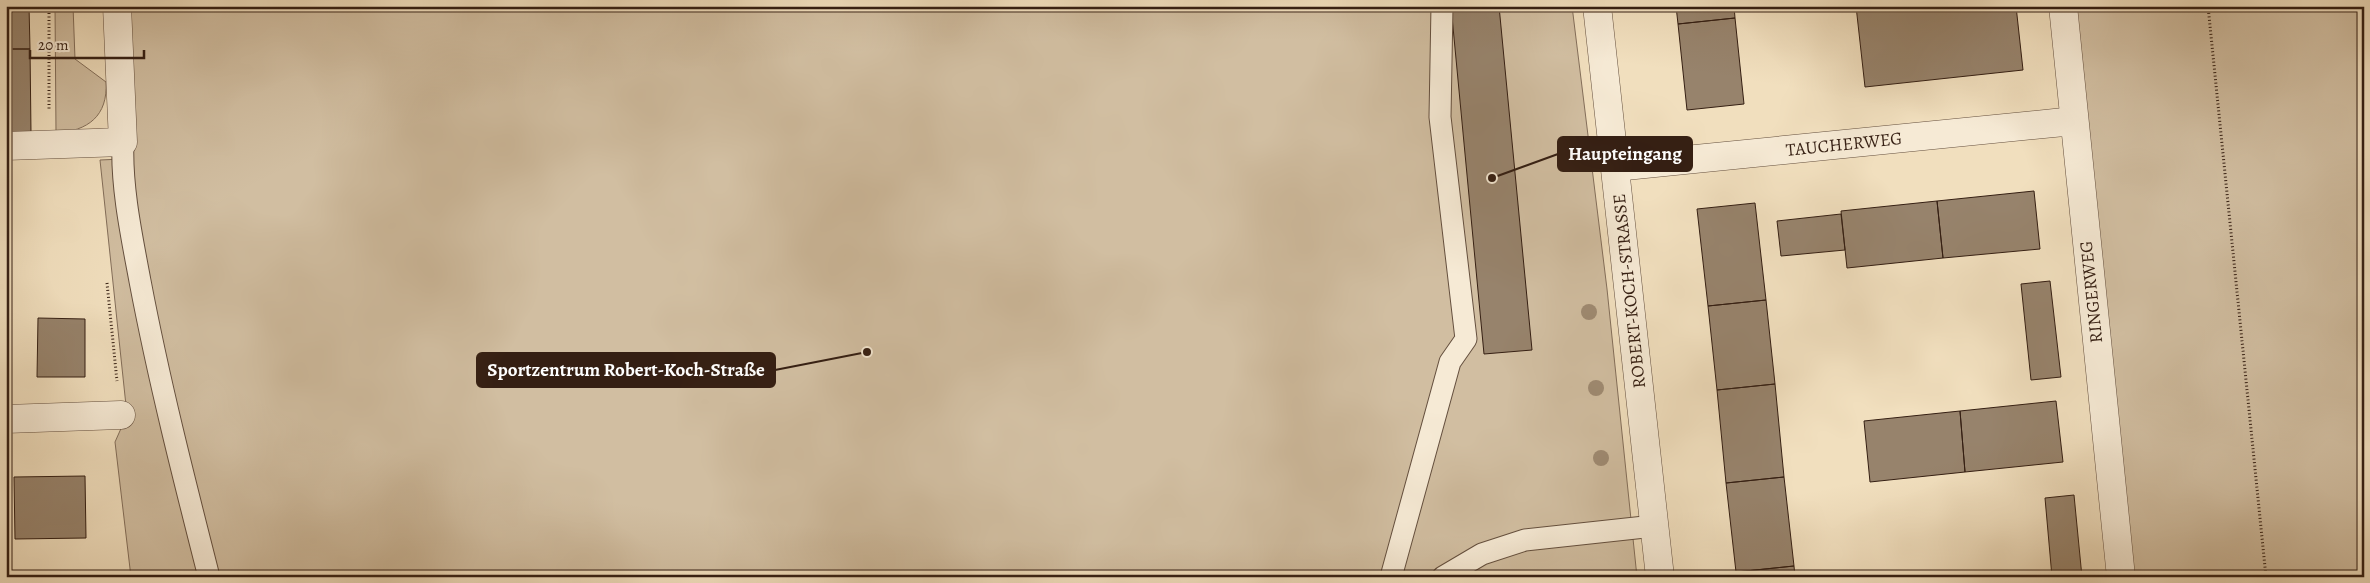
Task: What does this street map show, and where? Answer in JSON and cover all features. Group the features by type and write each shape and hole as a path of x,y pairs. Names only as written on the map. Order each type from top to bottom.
{"street":[{"path":"6,146 123,142 117,6"},
{"name":"ROBERT-KOCH-STRASSE","path":"1597,6 1660,577"},
{"name":"RINGERWEG","path":"2062,6 2121,577"},
{"name":"TAUCHERWEG","path":"1615,167 2074,122"},
{"path":"6,419 121,415"}],"lane":[{"path":"1391,577 1450,362 1466,339 1440,117 1442,6"},
{"path":"123,142 123,159 135,252 154,356 209,577"},
{"path":"1444,577 1482,554 1525,540 1654,526"}],"path":[{"path":"49,6 49,145"},
{"path":"2208,6 2266,577"}],"shaded area":[{"path":"55,6 73,6 75,59 106,82 104,104 94,120 78,129 56,133"},
{"path":"117,6 1572,6 1607,289 1637,577 131,577 115,442 127,415 100,160 122,159"},
{"path":"2062,6 2364,6 2364,577 2126,577"}],"building":[{"path":"6,6 29,6 30,49 6,49"},
{"path":"1451,6 1499,6 1532,350 1484,354"},
{"path":"1676,6 1734,6 1735,18 1678,24"},
{"path":"1856,6 2016,6 2023,70 1865,87"},
{"path":"1735,18 1744,104 1687,110 1678,24"},
{"path":"6,49 30,49 31,133 6,133"},
{"path":"2034,191 2040,249 1943,258 1937,201"},
{"path":"1937,201 1943,258 1847,268 1841,211"},
{"path":"1755,203 1766,300 1708,306 1697,209"},
{"path":"1841,214 1845,250 1781,256 1777,221"},
{"path":"2050,281 2061,377 2031,380 2021,284"},
{"path":"1766,300 1775,384 1717,390 1708,306"},
{"path":"38,318 85,319 85,377 37,377"},
{"path":"1775,384 1784,477 1726,483 1717,390"},
{"path":"2056,401 2063,462 1965,472 1960,411"},
{"path":"1960,411 1965,472 1870,482 1864,421"},
{"path":"85,476 86,538 15,539 14,477"},
{"path":"1784,477 1794,566 1736,572 1726,483"},
{"path":"2074,495 2082,577 2052,577 2045,498"},
{"path":"1794,566 1795,577 1736,577 1736,572"}],"place":[{"name":"Haupteingang","path":"1492,178"},
{"name":"Sportzentrum Robert-Koch-Straße","path":"867,352"}]}
